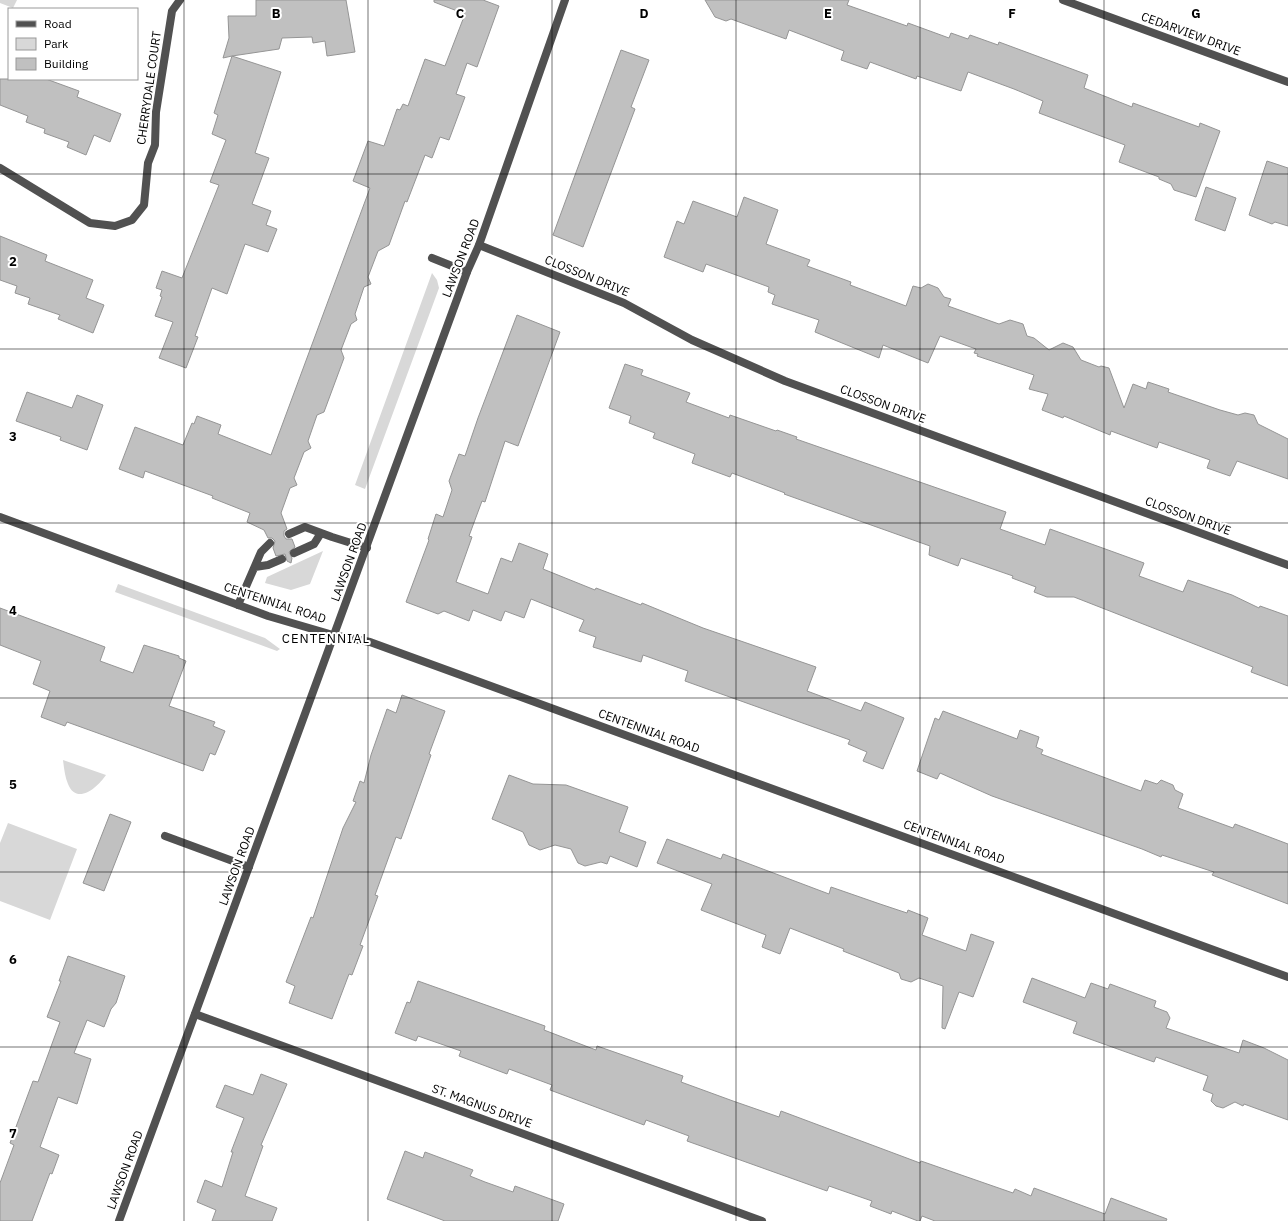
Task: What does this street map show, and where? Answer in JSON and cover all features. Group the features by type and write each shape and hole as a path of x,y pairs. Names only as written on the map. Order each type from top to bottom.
{"street":[{"name":"CHERRYDALE COURT","path":"0,168 90,223 115,226 132,220 144,205 148,164 156,145 158,100 172,11 180,0"},
{"name":"LAWSON ROAD","path":"119,1221 333,635 367,548 479,245 566,0"},
{"name":"CEDARVIEW DRIVE","path":"1063,0 1288,82"},
{"name":"CLOSSON DRIVE","path":"479,245 624,303 692,340 786,381 1288,565"},
{"path":"432,258 468,272"},
{"name":"CENTENNIAL ROAD","path":"0,517 297,626 370,642 1288,977"},
{"path":"289,534 306,526 321,533 367,548"},
{"path":"294,553 314,544 321,533"},
{"path":"238,605 261,552 270,543"},
{"path":"255,567 268,565 282,559"},
{"path":"165,836 249,867"},
{"name":"ST. MAGNUS DRIVE","path":"195,1014 762,1221"}],"green space":[{"path":"0,0 17,0 13,8 0,3"},
{"path":"432,273 437,280 439,288 365,489 355,485"},
{"path":"323,551 310,584 291,590 265,583 267,577"},
{"path":"118,584 265,638 280,649 277,651 115,592"},
{"path":"63,760 106,775 93,789 82,794 77,794 68,784"},
{"path":"8,823 77,849 50,920 0,901 0,843"}],"building":[{"path":"256,0 346,0 355,52 327,56 325,41 313,43 312,37 282,38 279,49 223,58 229,38 228,16 256,16"},
{"path":"434,0 483,0 499,6 477,67 467,63 456,94 465,97 449,140 440,137 432,158 425,155 407,202 405,201 389,245 378,251 368,277 371,284 364,287 355,314 357,320 351,324 341,350 344,358 324,412 317,415 308,441 311,448 304,452 294,478 297,485 290,488 281,513 287,529 284,531 284,536 286,539 292,539 295,547 289,552 292,558 291,563 287,561 285,554 276,556 273,548 275,541 272,538 268,538 264,530 247,522 250,513 212,498 213,496 145,471 143,478 119,469 135,427 183,445 192,423 194,424 197,416 221,425 218,434 271,455 370,188 353,181 368,141 384,146 397,109 400,110 403,104 408,106 425,59 445,66 465,14 434,2"},
{"path":"705,0 849,0 847,5 907,26 908,23 949,38 951,33 968,39 970,35 998,45 999,42 1088,75 1084,88 1132,107 1133,103 1199,127 1200,123 1220,131 1196,197 1174,190 1171,184 1159,179 1159,177 1119,162 1125,145 1039,113 1043,101 1014,89 968,72 961,91 917,76 916,79 870,62 867,69 841,60 844,51 789,30 786,39 731,19 726,21 715,17"},
{"path":"621,50 649,60 631,107 635,109 583,247 553,235"},
{"path":"232,56 281,72 255,153 269,158 252,204 271,211 266,225 277,229 268,252 245,244 227,294 212,288 195,336 198,337 186,368 159,358 173,322 155,316 162,297 160,296 162,290 156,288 162,271 182,278 219,185 210,182 226,140 212,134 218,115 214,113"},
{"path":"0,79 49,80 79,91 77,97 121,114 110,142 94,135 86,155 67,147 69,142 44,133 45,129 26,122 28,116 0,105"},
{"path":"1267,161 1288,168 1288,226 1275,222 1272,224 1249,215"},
{"path":"1206,187 1236,198 1225,231 1195,220"},
{"path":"744,197 778,210 766,244 810,260 807,266 851,282 850,285 906,306 913,286 921,288 928,284 938,288 944,297 951,299 948,306 999,324 1010,320 1023,324 1027,336 1034,338 1049,350 1063,343 1073,347 1081,360 1099,367 1109,368 1124,408 1133,384 1146,389 1148,382 1169,389 1168,392 1220,410 1238,415 1245,413 1254,415 1258,424 1288,439 1288,479 1237,461 1230,476 1207,468 1210,460 1159,442 1157,448 1111,431 1110,435 1064,416 1063,418 1042,410 1048,394 1029,389 1034,375 977,356 978,354 974,353 976,349 940,336 928,363 883,345 879,358 815,332 819,320 772,304 775,295 768,292 769,287 706,264 703,272 664,257 677,221 684,224 693,201 737,217"},
{"path":"0,236 47,255 45,261 93,280 86,298 104,305 93,333 58,319 60,315 28,304 30,298 15,293 17,286 0,280"},
{"path":"517,315 560,332 518,446 505,441 485,502 482,501 469,536 472,537 456,582 488,594 501,558 512,562 519,543 548,554 543,569 595,590 596,588 641,605 642,603 703,628 816,667 807,691 861,711 865,702 904,718 883,769 863,761 867,752 848,744 850,740 685,681 688,671 643,655 641,662 593,647 596,637 579,631 584,620 531,599 524,618 505,611 501,621 473,610 469,621 444,611 438,614 406,602 429,540 428,539 436,514 443,517 452,490 449,481 459,454 465,456"},
{"path":"625,364 643,370 641,375 690,393 686,402 729,418 730,415 776,431 777,430 797,437 796,439 1006,512 1000,529 1045,545 1050,529 1144,563 1139,576 1183,592 1188,580 1232,595 1259,608 1260,606 1288,616 1288,686 1251,672 1253,667 1074,597 1047,597 1034,592 1036,587 1012,578 1013,576 961,558 958,566 929,555 930,546 784,494 785,493 732,473 730,477 692,463 695,454 653,438 655,433 629,423 631,416 609,408"},
{"path":"27,392 72,408 77,395 103,405 87,450 60,440 61,437 16,421"},
{"path":"0,608 105,647 100,661 133,673 144,645 179,656 179,658 186,661 169,706 215,722 213,726 225,731 215,755 210,753 203,771 67,722 65,726 41,717 50,691 33,684 41,661 0,645"},
{"path":"402,695 445,711 401,839 396,837 375,895 378,896 360,945 363,946 352,975 349,974 332,1019 289,1003 295,986 286,982 311,917 313,918 343,828 356,802 353,801 360,781 364,783 371,755 387,709 396,713"},
{"path":"943,711 1017,739 1020,730 1039,737 1036,747 1043,750 1041,754 1141,791 1145,780 1157,784 1161,780 1173,785 1175,790 1183,794 1178,808 1233,828 1235,824 1288,844 1288,904 1212,875 1214,872 1162,855 1161,857 992,796 940,773 937,779 917,771 935,718 939,720"},
{"path":"509,775 533,784 566,785 628,807 619,832 646,842 637,867 610,856 607,864 601,862 585,866 578,863 571,849 555,845 540,850 529,845 523,832 492,819"},
{"path":"110,814 131,822 104,891 83,883"},
{"path":"667,839 721,859 723,854 829,894 831,887 907,913 908,910 928,918 922,935 966,951 971,934 994,942 973,997 959,992 945,1029 942,1028 943,986 919,978 911,982 901,979 899,973 790,928 780,954 762,947 766,935 701,910 712,884 657,863"},
{"path":"68,956 125,976 116,1003 111,1009 104,1027 87,1020 74,1053 91,1059 77,1104 58,1097 40,1147 59,1155 52,1174 50,1173 32,1221 0,1221 0,1183 14,1145 10,1143 33,1081 38,1082 60,1022 47,1017 61,981 59,981"},
{"path":"1032,978 1085,998 1091,983 1108,989 1110,984 1156,1001 1154,1007 1167,1012 1170,1018 1166,1028 1239,1053 1243,1040 1264,1048 1288,1060 1288,1120 1244,1104 1243,1106 1235,1102 1223,1108 1216,1106 1211,1101 1213,1094 1203,1090 1208,1076 1156,1057 1154,1062 1073,1033 1077,1022 1023,1002"},
{"path":"418,981 545,1026 544,1030 596,1050 597,1046 683,1076 681,1082 733,1101 779,1117 781,1111 920,1163 921,1161 1013,1193 1015,1189 1031,1196 1034,1188 1105,1214 1111,1198 1167,1219 1166,1221 935,1221 922,1216 920,1221 918,1221 892,1211 891,1214 870,1206 872,1201 829,1186 827,1191 687,1141 689,1136 646,1120 644,1125 550,1090 552,1085 509,1069 507,1074 459,1056 461,1051 418,1036 416,1041 395,1033 407,1002 410,1003"},
{"path":"261,1074 287,1084 261,1145 263,1146 245,1196 277,1208 272,1221 212,1221 216,1210 197,1202 205,1180 222,1187 233,1152 231,1152 244,1118 216,1107 225,1085 253,1095"},
{"path":"405,1151 423,1158 425,1152 473,1170 470,1176 485,1182 513,1192 515,1186 564,1204 558,1221 445,1221 387,1199"}],"district":[{"name":"CENTENNIAL","path":"326,638"}]}
